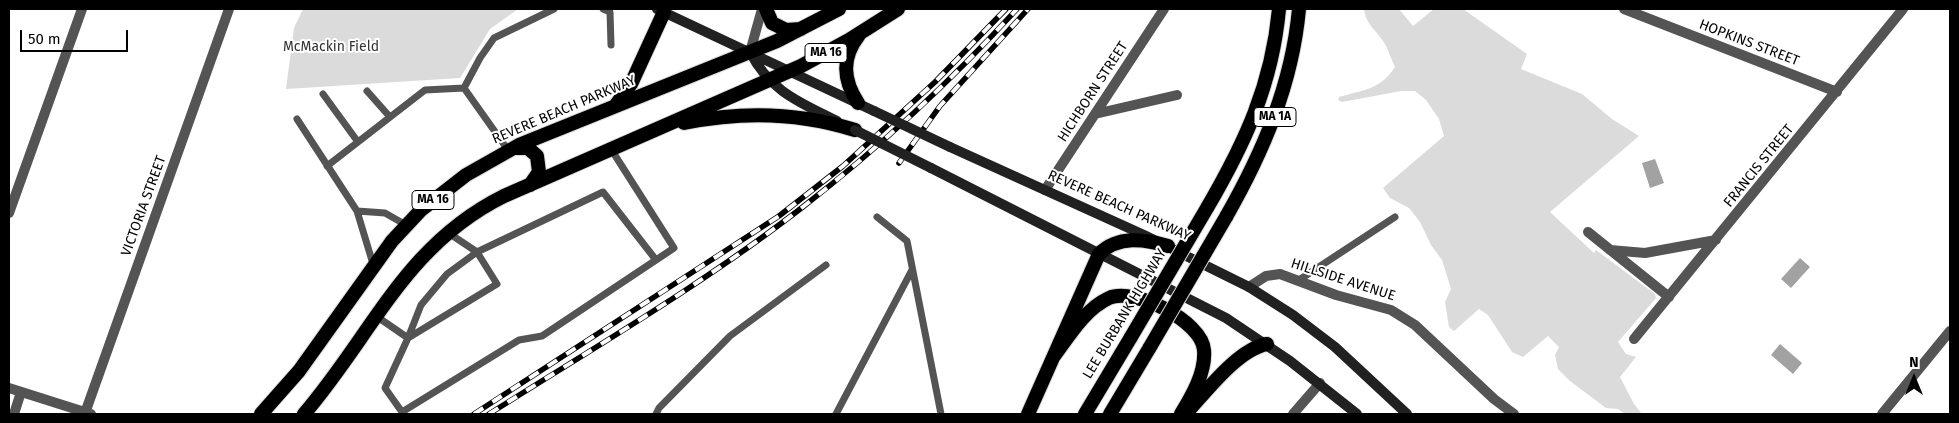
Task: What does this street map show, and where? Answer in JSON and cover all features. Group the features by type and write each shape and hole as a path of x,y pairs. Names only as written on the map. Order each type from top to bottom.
{"highway":[{"path":"764,9 772,23 786,30 804,29"},
{"name":"MA 16","path":"750,52 804,29 839,9"},
{"name":"MA 16","path":"304,414 331,382 411,268 447,232 488,204 789,71 861,32 898,9"},
{"name":"LEE BURBANK HIGHWAY","path":"1084,414 1241,148 1260,101 1270,64 1279,9"},
{"name":"MA 1A","path":"1110,414 1226,217 1262,149 1276,113 1292,56 1299,9"},
{"path":"615,106 631,84 660,10"},
{"path":"858,103 847,84 845,69 850,50 861,32"},
{"name":"REVERE BEACH PARKWAY","path":"266,411 299,371 373,264 406,225 448,188 508,150 750,52"},
{"path":"657,129 708,118 756,114 807,119 855,130"},
{"path":"508,150 525,147 536,154 539,162 539,172 529,185"},
{"path":"1028,414 1099,254 1114,243 1129,240 1148,241 1168,246"},
{"path":"1054,356 1081,321 1103,301 1113,296 1124,295 1143,300 1187,322 1197,332 1203,344 1204,356 1201,371 1181,414"},
{"path":"1185,414 1241,357 1256,347 1267,344"}],"main road":[{"path":"660,10 750,52 768,80 786,95 1214,312 1267,344 1358,414"},
{"name":"REVERE BEACH PARKWAY","path":"750,52 950,148 1168,246 1249,287 1298,319 1335,347 1407,414"}],"street":[{"path":"9,213 82,9"},
{"name":"VICTORIA STREET","path":"88,413 229,9"},
{"path":"750,52 764,9"},
{"name":"HICHBORN STREET","path":"1046,190 1164,9"},
{"name":"HOPKINS STREET","path":"1624,9 1837,92"},
{"name":"FRANCIS STREET","path":"1634,339 1903,9"},
{"path":"1095,114 1177,95"},
{"path":"1588,232 1669,296"},
{"path":"1610,250 1645,253 1716,240"},
{"name":"HILLSIDE AVENUE","path":"1249,287 1270,274 1280,274 1336,295 1379,305 1404,317 1514,414"},
{"path":"1882,414 1950,331"},
{"path":"1293,414 1320,383"},
{"path":"9,388 88,413"},
{"path":"14,414 21,392"}],"lane":[{"path":"464,88 480,58 494,38 554,9"},
{"path":"608,10 611,45"},
{"path":"327,166 424,90 464,88"},
{"path":"464,88 508,150"},
{"path":"367,91 390,117"},
{"path":"323,94 358,142"},
{"path":"297,119 357,211 373,264"},
{"path":"611,149 674,248 656,260 542,336 519,340 402,412 385,388 421,305 434,287 454,267 477,252 603,192 656,260"},
{"path":"357,211 385,213 406,225"},
{"path":"877,217 907,241 941,414"},
{"path":"1299,280 1395,217"},
{"path":"408,338 497,284 477,252 447,232"},
{"path":"656,414 659,408 730,336 826,265"},
{"path":"836,414 912,270"},
{"path":"376,316 408,338"}],"green space":[{"name":"McMackin Field","path":"303,9 518,9 490,29 460,78 286,89 294,28"},
{"path":"1364,9 1399,9 1413,26 1434,9 1463,9 1527,54 1521,69 1582,94 1612,119 1639,136 1550,212 1594,253 1596,250 1655,294 1656,298 1618,342 1626,354 1636,357 1620,377 1634,404 1642,414 1625,414 1618,409 1606,408 1570,381 1558,369 1555,355 1559,347 1548,336 1523,357 1512,352 1488,315 1479,309 1454,331 1449,327 1445,302 1451,289 1442,260 1431,245 1420,222 1409,208 1390,198 1383,188 1444,136 1439,119 1426,100 1415,91 1401,91 1342,102 1338,100 1339,97 1377,85 1395,67 1385,44 1367,20"}],"shaded area":[{"path":"1655,159 1664,183 1650,188 1642,163"},
{"path":"1800,258 1810,267 1791,288 1781,279"},
{"path":"1780,344 1802,363 1793,374 1771,355"}],"railway":[{"path":"474,414 779,216 843,166 935,82 1006,9"},
{"path":"489,414 689,288 804,206 915,112 1017,9"},
{"path":"899,163 940,106 1028,9"}]}
